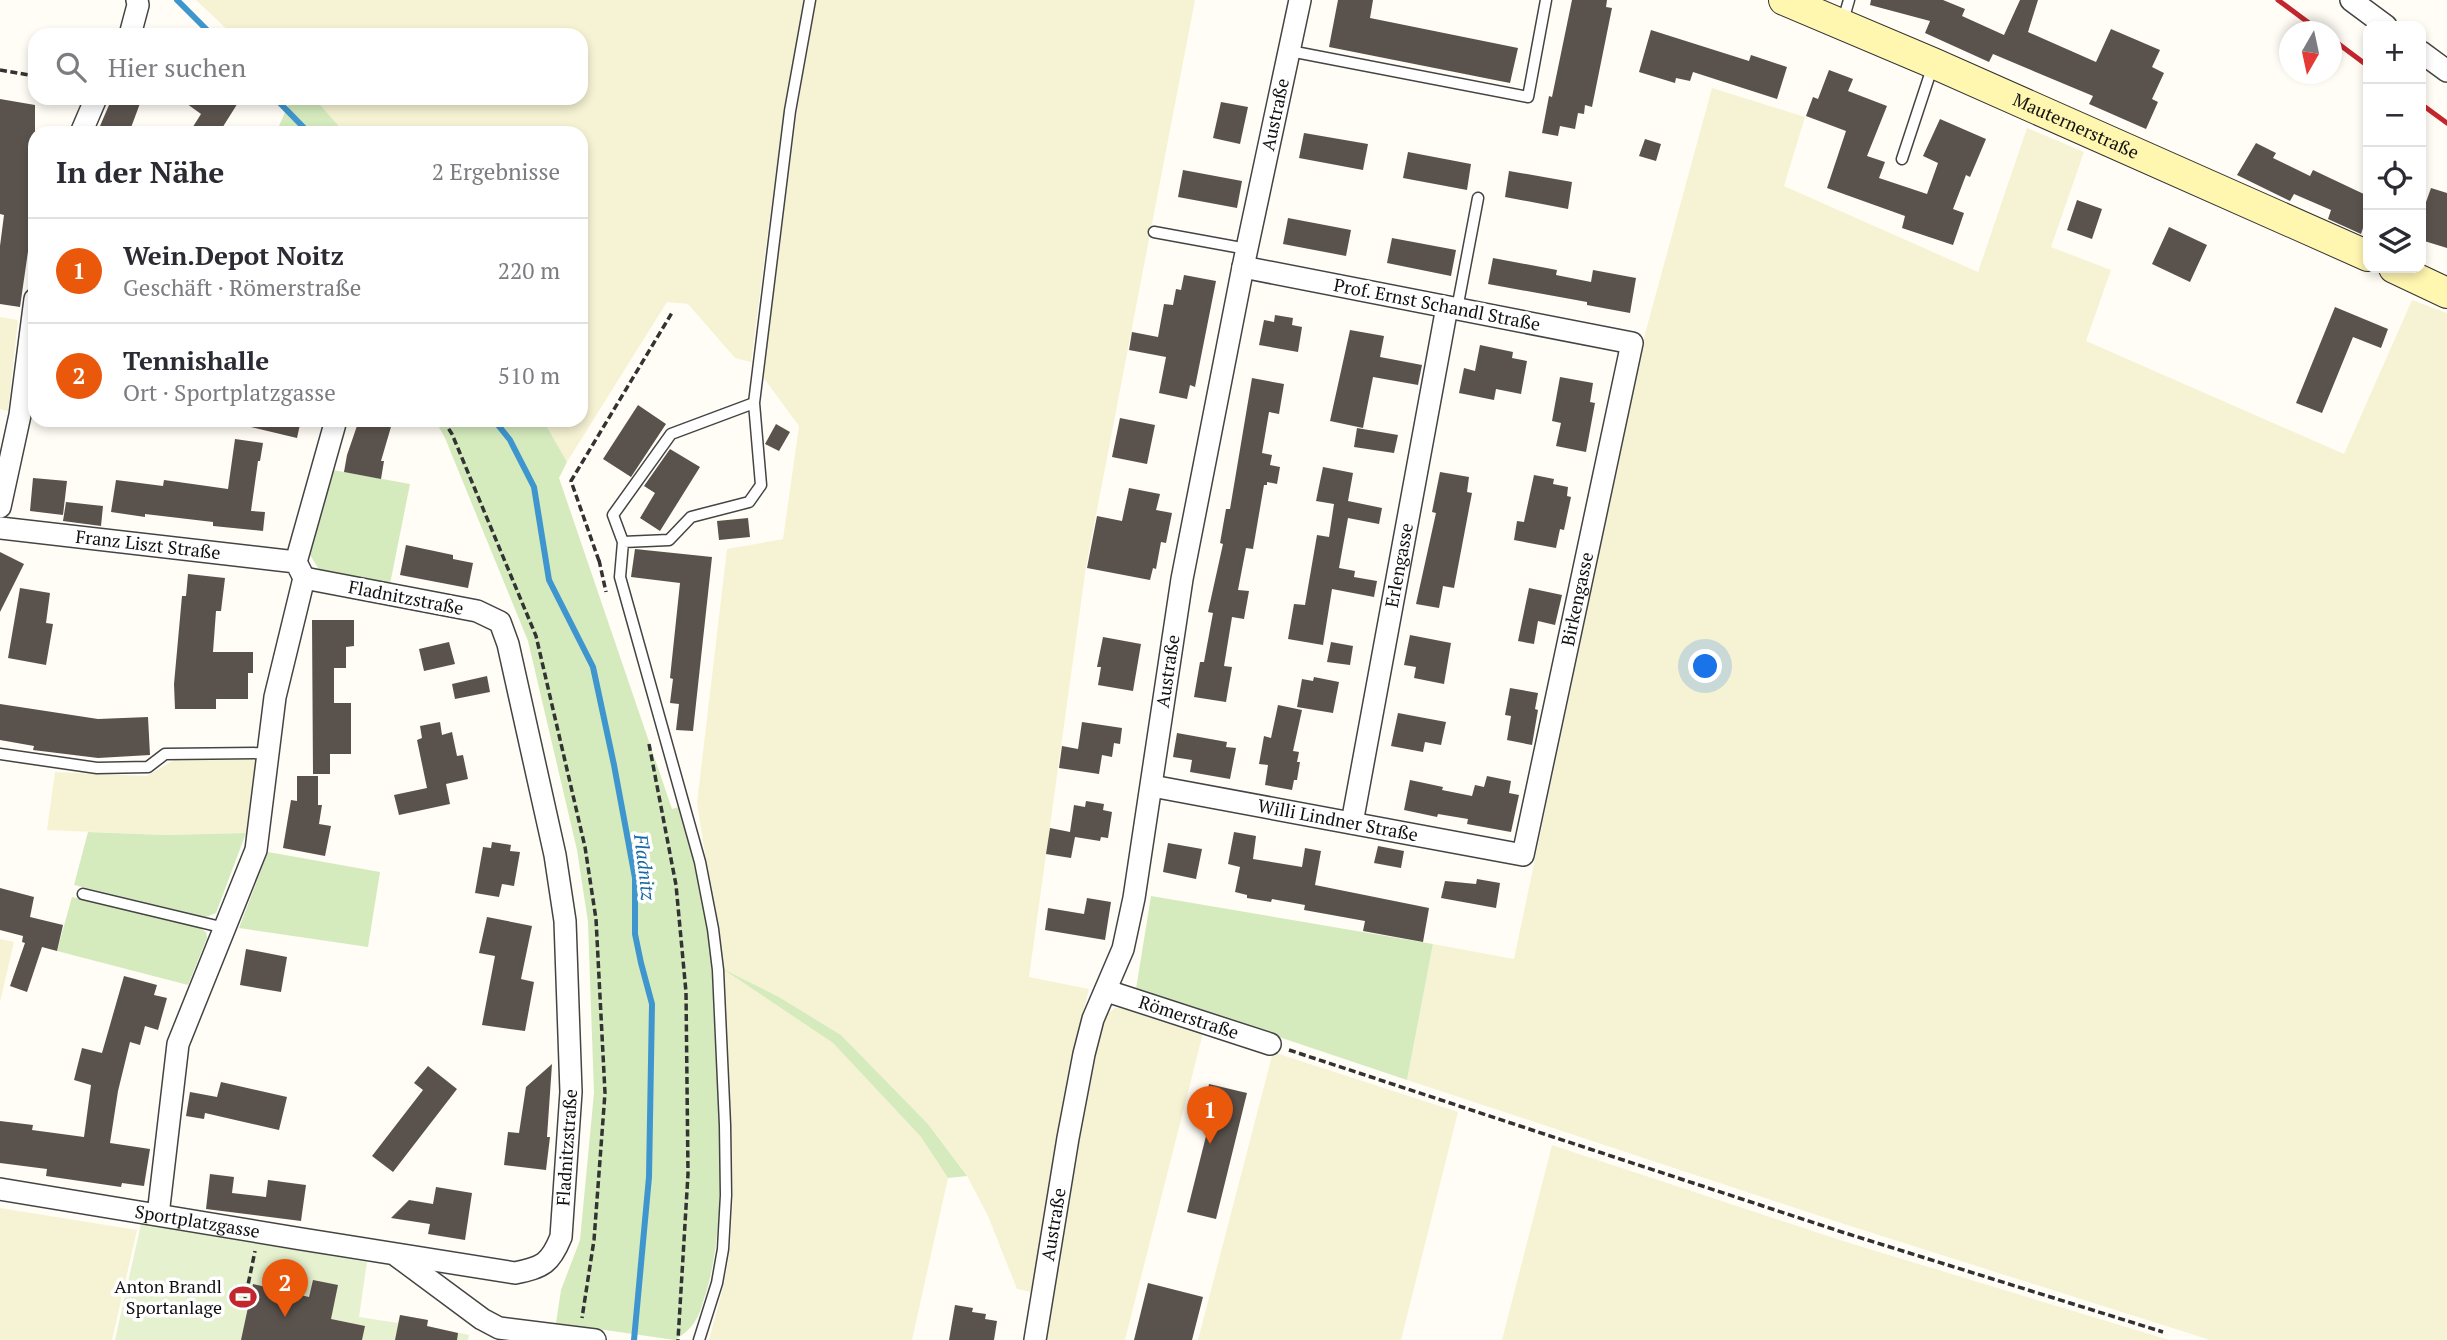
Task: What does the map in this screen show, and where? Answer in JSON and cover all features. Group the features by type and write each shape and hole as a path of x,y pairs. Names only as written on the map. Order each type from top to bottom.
{"street":[{"path":"132,28 137,0"},
{"name":"Austraße","path":"1035,1340 1065,1150 1084,1054 1093,1019 1123,949 1152,786 1182,579 1245,258 1300,0"},
{"name":"Mauternerstraße","path":"1784,0 1846,12 1933,63 2363,254"},
{"path":"2351,0 2379,21"},
{"path":"2426,56 2447,71"},
{"path":"84,126 93,105"},
{"name":"Prof. Ernst Schandl Straße","path":"1245,258 1452,308 1632,343"},
{"path":"2405,273 2447,293"},
{"name":"Erlengasse","path":"1352,823 1452,308"},
{"name":"Birkengasse","path":"1524,855 1632,343"},
{"path":"0,507 20,415 28,353"},
{"path":"158,1215 178,1044 256,850 275,697 300,570 334,427"},
{"name":"Franz Liszt Straße","path":"0,528 300,570"},
{"name":"Fladnitzstraße","path":"300,570 477,611 500,622 508,644 555,855 565,921 570,1092 564,1203 561,1237 553,1256 536,1269"},
{"name":"Willi Lindner Straße","path":"1152,786 1524,855"},
{"name":"Römerstraße","path":"1107,991 1270,1044"},
{"name":"Sportplatzgasse","path":"0,1189 515,1273 536,1269"},
{"name":"Sportplatzgasse","path":"395,1254 482,1319 499,1328 587,1339"}],"lane":[{"path":"623,542 669,540 691,517 749,502 761,485 754,404 790,111 810,0"},
{"path":"1290,51 1528,97 1546,0"},
{"path":"1902,159 1933,63"},
{"path":"1452,308 1478,198"},
{"path":"1154,232 1245,258"},
{"path":"699,1340 717,1283 723,1249 726,1195 716,956 700,862 620,577 623,542 614,515 671,434 754,404"},
{"path":"0,754 97,768 148,767 165,754 268,753"},
{"path":"83,894 225,928"}],"path":[{"path":"0,70 28,75"},
{"path":"620,577 599,560 571,481 673,311"},
{"path":"447,427 536,636"},
{"path":"654,764 676,885 686,992 688,1174 678,1340"},
{"path":"1270,1044 1845,1233 2163,1332"},
{"path":"244,1304 259,1232"}],"shaded area":[{"path":"196,0 804,0 784,109 751,362 735,358 688,304 667,302 567,462 547,427 588,427 588,126 339,126 320,105 588,105 588,28 226,28"},
{"path":"816,0 1195,0 1086,567 1029,977 1089,989 1076,1040 1031,1292 1017,1289 988,1216 967,1176 928,1124 841,1035 779,997 730,973 833,1043 921,1137 948,1178 912,1340 709,1340 730,1249 733,1194 723,969 697,803 727,549 783,539 799,426 763,377 797,110"},
{"path":"1712,88 1805,117 1784,186 1978,272 2027,128 2084,152 2051,247 2111,270 2086,341 2344,454 2412,300 2447,313 2447,1340 2210,1340 1847,1225 1407,1080 1433,944 1514,959 1645,334"},
{"path":"0,317 18,320 8,411 0,409"},
{"path":"256,759 246,833 165,835 47,830 55,772 147,776 174,760"},
{"path":"0,939 14,942 0,1002"},
{"path":"1129,1007 1203,1033 1125,1340 1045,1340 1092,1056 1104,1017 1115,1008"},
{"path":"1273,1052 1458,1112 1401,1340 1198,1340"},
{"path":"1552,1145 1843,1241 2169,1340 1502,1340"},
{"path":"0,1208 137,1230 112,1340 0,1340"}],"green space":[{"path":"288,105 320,105 339,126 279,126"},
{"path":"439,427 547,427 567,462 559,478 672,809 679,807 687,837 707,927 710,956 720,1137 720,1202 713,1264 702,1306 693,1325 675,1340 556,1323 561,1290 580,1240 594,1093 588,922 577,850 528,641"},
{"path":"333,470 410,484 390,584 320,571 310,555"},
{"path":"88,832 165,835 246,833 216,913 206,917 74,885"},
{"path":"268,852 380,872 368,947 239,928"},
{"path":"1151,896 1433,944 1407,1080 1136,989"},
{"path":"72,897 198,927 206,932 207,938 188,985 57,951"},
{"path":"723,969 779,997 841,1035 928,1124 967,1176 948,1178 921,1137 833,1043"},
{"name":"Anton Brandl Sportanlage","path":"141,1224 367,1262 359,1317 398,1323 400,1315 428,1320 427,1326 469,1335 468,1340 115,1340"}],"building":[{"path":"1338,0 1373,0 1370,18 1518,48 1510,83 1329,47"},
{"path":"1572,0 1607,0 1606,7 1612,8 1592,107 1585,105 1584,114 1578,113 1575,129 1560,126 1558,136 1542,133"},
{"path":"1871,0 1943,0 1965,9 1962,16 2004,35 2020,0 2038,0 2028,32 2096,62 2111,29 2160,50 2152,67 2164,73 2152,99 2158,102 2146,129 2089,104 2093,96 1993,54 1989,62 1925,33 1930,21 1870,5"},
{"path":"1651,30 1749,61 1751,55 1787,67 1777,99 1693,72 1690,81 1676,78 1675,83 1639,72"},
{"path":"1829,70 1853,79 1848,91 1887,106 1867,156 1885,162 1879,178 1927,194 1938,163 1923,156 1940,119 1986,139 1970,177 1966,175 1953,209 1964,213 1953,245 1902,228 1905,216 1827,188 1846,131 1806,116 1813,97 1818,99"},
{"path":"0,99 35,105 35,126 28,126 28,252 20,307 0,304 0,246 4,215 0,214"},
{"path":"1221,102 1248,107 1240,144 1213,138"},
{"path":"109,105 139,105 132,126 100,126"},
{"path":"189,105 237,105 223,126 193,126 201,114"},
{"path":"1304,133 1368,144 1363,170 1299,158"},
{"path":"1645,139 1661,144 1656,161 1639,156"},
{"path":"2256,143 2276,153 2273,158 2310,176 2313,170 2363,194 2361,234 2328,219 2331,210 2294,194 2290,201 2237,175"},
{"path":"1408,152 1471,164 1467,190 1403,178"},
{"path":"1183,170 1242,181 1237,208 1178,197"},
{"path":"1509,171 1572,182 1568,209 1505,197"},
{"path":"2431,188 2447,193 2447,248 2426,242 2426,202"},
{"path":"2077,200 2102,209 2092,239 2067,230"},
{"path":"1288,218 1351,230 1346,256 1283,244"},
{"path":"2169,227 2207,245 2190,282 2152,264"},
{"path":"1392,238 1456,250 1451,276 1387,263"},
{"path":"1493,258 1557,270 1556,275 1591,282 1593,270 1636,278 1630,313 1587,305 1587,302 1488,284"},
{"path":"1184,275 1216,281 1195,387 1190,385 1187,399 1159,393 1166,357 1129,350 1132,332 1158,337 1164,304 1173,305 1176,289 1181,290"},
{"path":"2335,307 2388,329 2381,348 2353,337 2322,413 2296,403"},
{"path":"1275,315 1293,318 1292,325 1302,327 1298,352 1259,345 1264,320 1274,322"},
{"path":"1350,330 1384,336 1380,357 1422,365 1418,385 1373,377 1363,428 1330,421"},
{"path":"1480,345 1513,352 1512,358 1527,361 1521,394 1496,389 1494,400 1459,393 1464,368 1475,371"},
{"path":"1560,377 1593,383 1590,402 1595,403 1586,452 1556,446 1561,423 1552,421"},
{"path":"1252,378 1284,384 1279,414 1269,412 1262,453 1272,455 1270,465 1280,467 1277,484 1267,482 1267,485 1264,485 1253,549 1246,548 1238,590 1249,591 1244,619 1232,617 1224,666 1232,667 1226,702 1194,697 1213,613 1208,612 1223,544 1220,543 1226,509 1230,509"},
{"path":"638,405 666,424 631,477 603,459"},
{"path":"1120,418 1155,425 1147,464 1112,457"},
{"path":"776,424 790,432 779,451 765,444"},
{"path":"251,427 299,427 297,438"},
{"path":"357,427 391,427 381,461 384,461 381,479 344,472"},
{"path":"1357,428 1398,435 1394,453 1354,447"},
{"path":"235,439 263,443 251,511 265,512 263,531 213,526 213,522 111,512 116,480 163,486 164,480 228,489"},
{"path":"670,449 700,467 660,531 640,518 655,493 644,486"},
{"path":"1323,467 1353,473 1348,501 1382,508 1379,524 1348,518 1339,568 1355,571 1354,577 1377,581 1374,597 1332,589 1323,645 1288,639 1294,604 1305,605 1317,535 1329,537 1334,504 1316,501"},
{"path":"1440,472 1469,477 1467,492 1472,493 1454,588 1443,586 1439,608 1416,604 1436,513 1432,512"},
{"path":"1534,475 1554,479 1553,484 1568,487 1567,496 1571,497 1564,530 1560,529 1556,548 1514,540 1517,521 1524,522"},
{"path":"33,478 67,481 63,515 30,511"},
{"path":"1129,488 1160,494 1156,510 1172,513 1166,543 1161,542 1156,569 1153,568 1150,580 1087,568 1097,516 1122,521"},
{"path":"66,502 103,506 101,526 63,521"},
{"path":"748,518 750,537 719,540 717,521"},
{"path":"406,545 453,555 453,559 473,563 468,588 400,575"},
{"path":"635,549 712,557 693,731 676,730 679,704 670,703 680,583 631,577"},
{"path":"0,552 24,564 0,612"},
{"path":"188,574 225,578 221,611 216,611 213,652 253,652 253,673 248,673 248,699 216,699 216,709 175,709 174,684 182,596 186,596"},
{"path":"20,588 50,593 46,623 53,624 46,665 8,658"},
{"path":"1529,588 1562,595 1555,625 1538,621 1534,644 1518,641"},
{"path":"312,620 354,620 354,646 346,647 346,668 334,668 334,703 351,703 351,754 330,754 330,774 313,774"},
{"path":"1410,635 1451,643 1444,684 1414,678 1416,667 1404,665"},
{"path":"1103,637 1141,644 1133,691 1098,685 1101,667 1097,667"},
{"path":"449,642 455,664 424,671 419,649"},
{"path":"1331,642 1353,646 1350,665 1327,662"},
{"path":"487,676 490,692 455,699 452,684"},
{"path":"1314,677 1339,682 1333,713 1297,707 1302,679 1313,681"},
{"path":"1510,688 1538,693 1532,745 1507,740 1511,716 1505,715"},
{"path":"0,704 98,719 148,717 150,755 98,758 33,750 34,746 0,740"},
{"path":"1278,705 1302,710 1293,751 1299,752 1297,762 1300,762 1292,790 1265,785 1268,765 1259,764 1264,736 1271,738"},
{"path":"1398,713 1446,722 1441,745 1425,742 1423,752 1391,746"},
{"path":"440,722 442,735 452,732 457,756 463,755 468,779 446,784 450,804 399,815 394,795 427,788 417,740 422,738 420,726"},
{"path":"1082,722 1122,728 1120,744 1114,743 1112,757 1102,755 1099,774 1059,768 1062,746 1078,749"},
{"path":"1177,733 1227,742 1226,747 1236,748 1230,779 1190,772 1192,760 1173,757"},
{"path":"297,776 318,776 318,805 322,805 319,824 331,826 325,856 283,848 291,800 297,801"},
{"path":"1487,776 1511,781 1509,793 1519,795 1511,832 1467,824 1468,819 1438,814 1437,817 1404,810 1410,780 1472,796 1475,785 1484,787"},
{"path":"1086,801 1104,804 1103,810 1112,812 1108,838 1101,837 1100,841 1075,837 1071,858 1046,854 1050,828 1070,832 1074,805 1085,807"},
{"path":"1234,832 1256,836 1253,859 1302,867 1305,848 1321,851 1315,885 1429,908 1423,942 1363,931 1365,921 1304,910 1305,905 1247,898 1247,895 1235,892 1240,867 1228,864"},
{"path":"492,842 511,845 510,851 520,852 514,886 502,884 499,897 475,893 483,847 491,848"},
{"path":"1168,843 1202,849 1196,879 1163,872"},
{"path":"1378,846 1404,851 1401,868 1374,863"},
{"path":"1477,879 1500,883 1496,908 1441,898 1445,881 1476,884"},
{"path":"0,888 34,897 30,917 63,925 57,951 42,947 27,992 10,986 25,943 22,942 23,936 0,930"},
{"path":"1087,898 1111,902 1105,940 1045,930 1048,908 1084,914"},
{"path":"487,917 532,926 521,979 534,982 525,1031 482,1025 495,956 479,953"},
{"path":"246,949 287,957 281,992 240,985"},
{"path":"124,976 157,985 154,995 167,998 158,1030 145,1026 140,1045 130,1042 118,1091 110,1143 150,1149 144,1186 122,1183 121,1187 46,1176 47,1169 0,1163 0,1121 33,1125 32,1130 84,1137 91,1085 74,1080 82,1048 102,1053"},
{"path":"552,1064 547,1137 550,1137 546,1170 504,1165 508,1132 519,1133 526,1087"},
{"path":"428,1066 457,1089 393,1172 372,1156 423,1090 414,1083"},
{"path":"221,1082 287,1097 279,1130 205,1113 204,1119 186,1116 190,1092 217,1097"},
{"path":"1209,1084 1247,1093 1216,1219 1187,1212 1212,1112 1203,1110"},
{"path":"210,1174 234,1177 232,1193 266,1197 268,1180 306,1185 301,1221 206,1209"},
{"path":"436,1187 472,1193 465,1240 428,1234 430,1224 391,1218 409,1200 433,1204"},
{"path":"313,1280 338,1285 331,1319 365,1326 362,1340 241,1340 253,1284 309,1297"},
{"path":"1148,1283 1203,1297 1192,1340 1134,1340"},
{"path":"955,1305 973,1308 972,1312 986,1314 985,1319 997,1321 994,1340 949,1340"},
{"path":"400,1315 428,1320 427,1326 458,1333 457,1340 395,1340"}],"waterway":[{"name":"Fladnitz","path":"177,0 205,28"},
{"name":"Fladnitz","path":"282,105 302,126"},
{"name":"Fladnitz","path":"500,427 510,440 534,487 549,580 593,667 635,878 635,934 652,1004 649,1177 634,1340"}],"railway":[{"path":"2278,0 2306,21"},
{"path":"2342,46 2363,62"},
{"path":"2426,108 2447,123"}],"place":[{"name":"Wein.Depot Noitz","path":"1210,1144"},
{"name":"Anton Brandl Sportanlage","path":"243,1297"},
{"name":"Tennishalle","path":"285,1317"}]}
